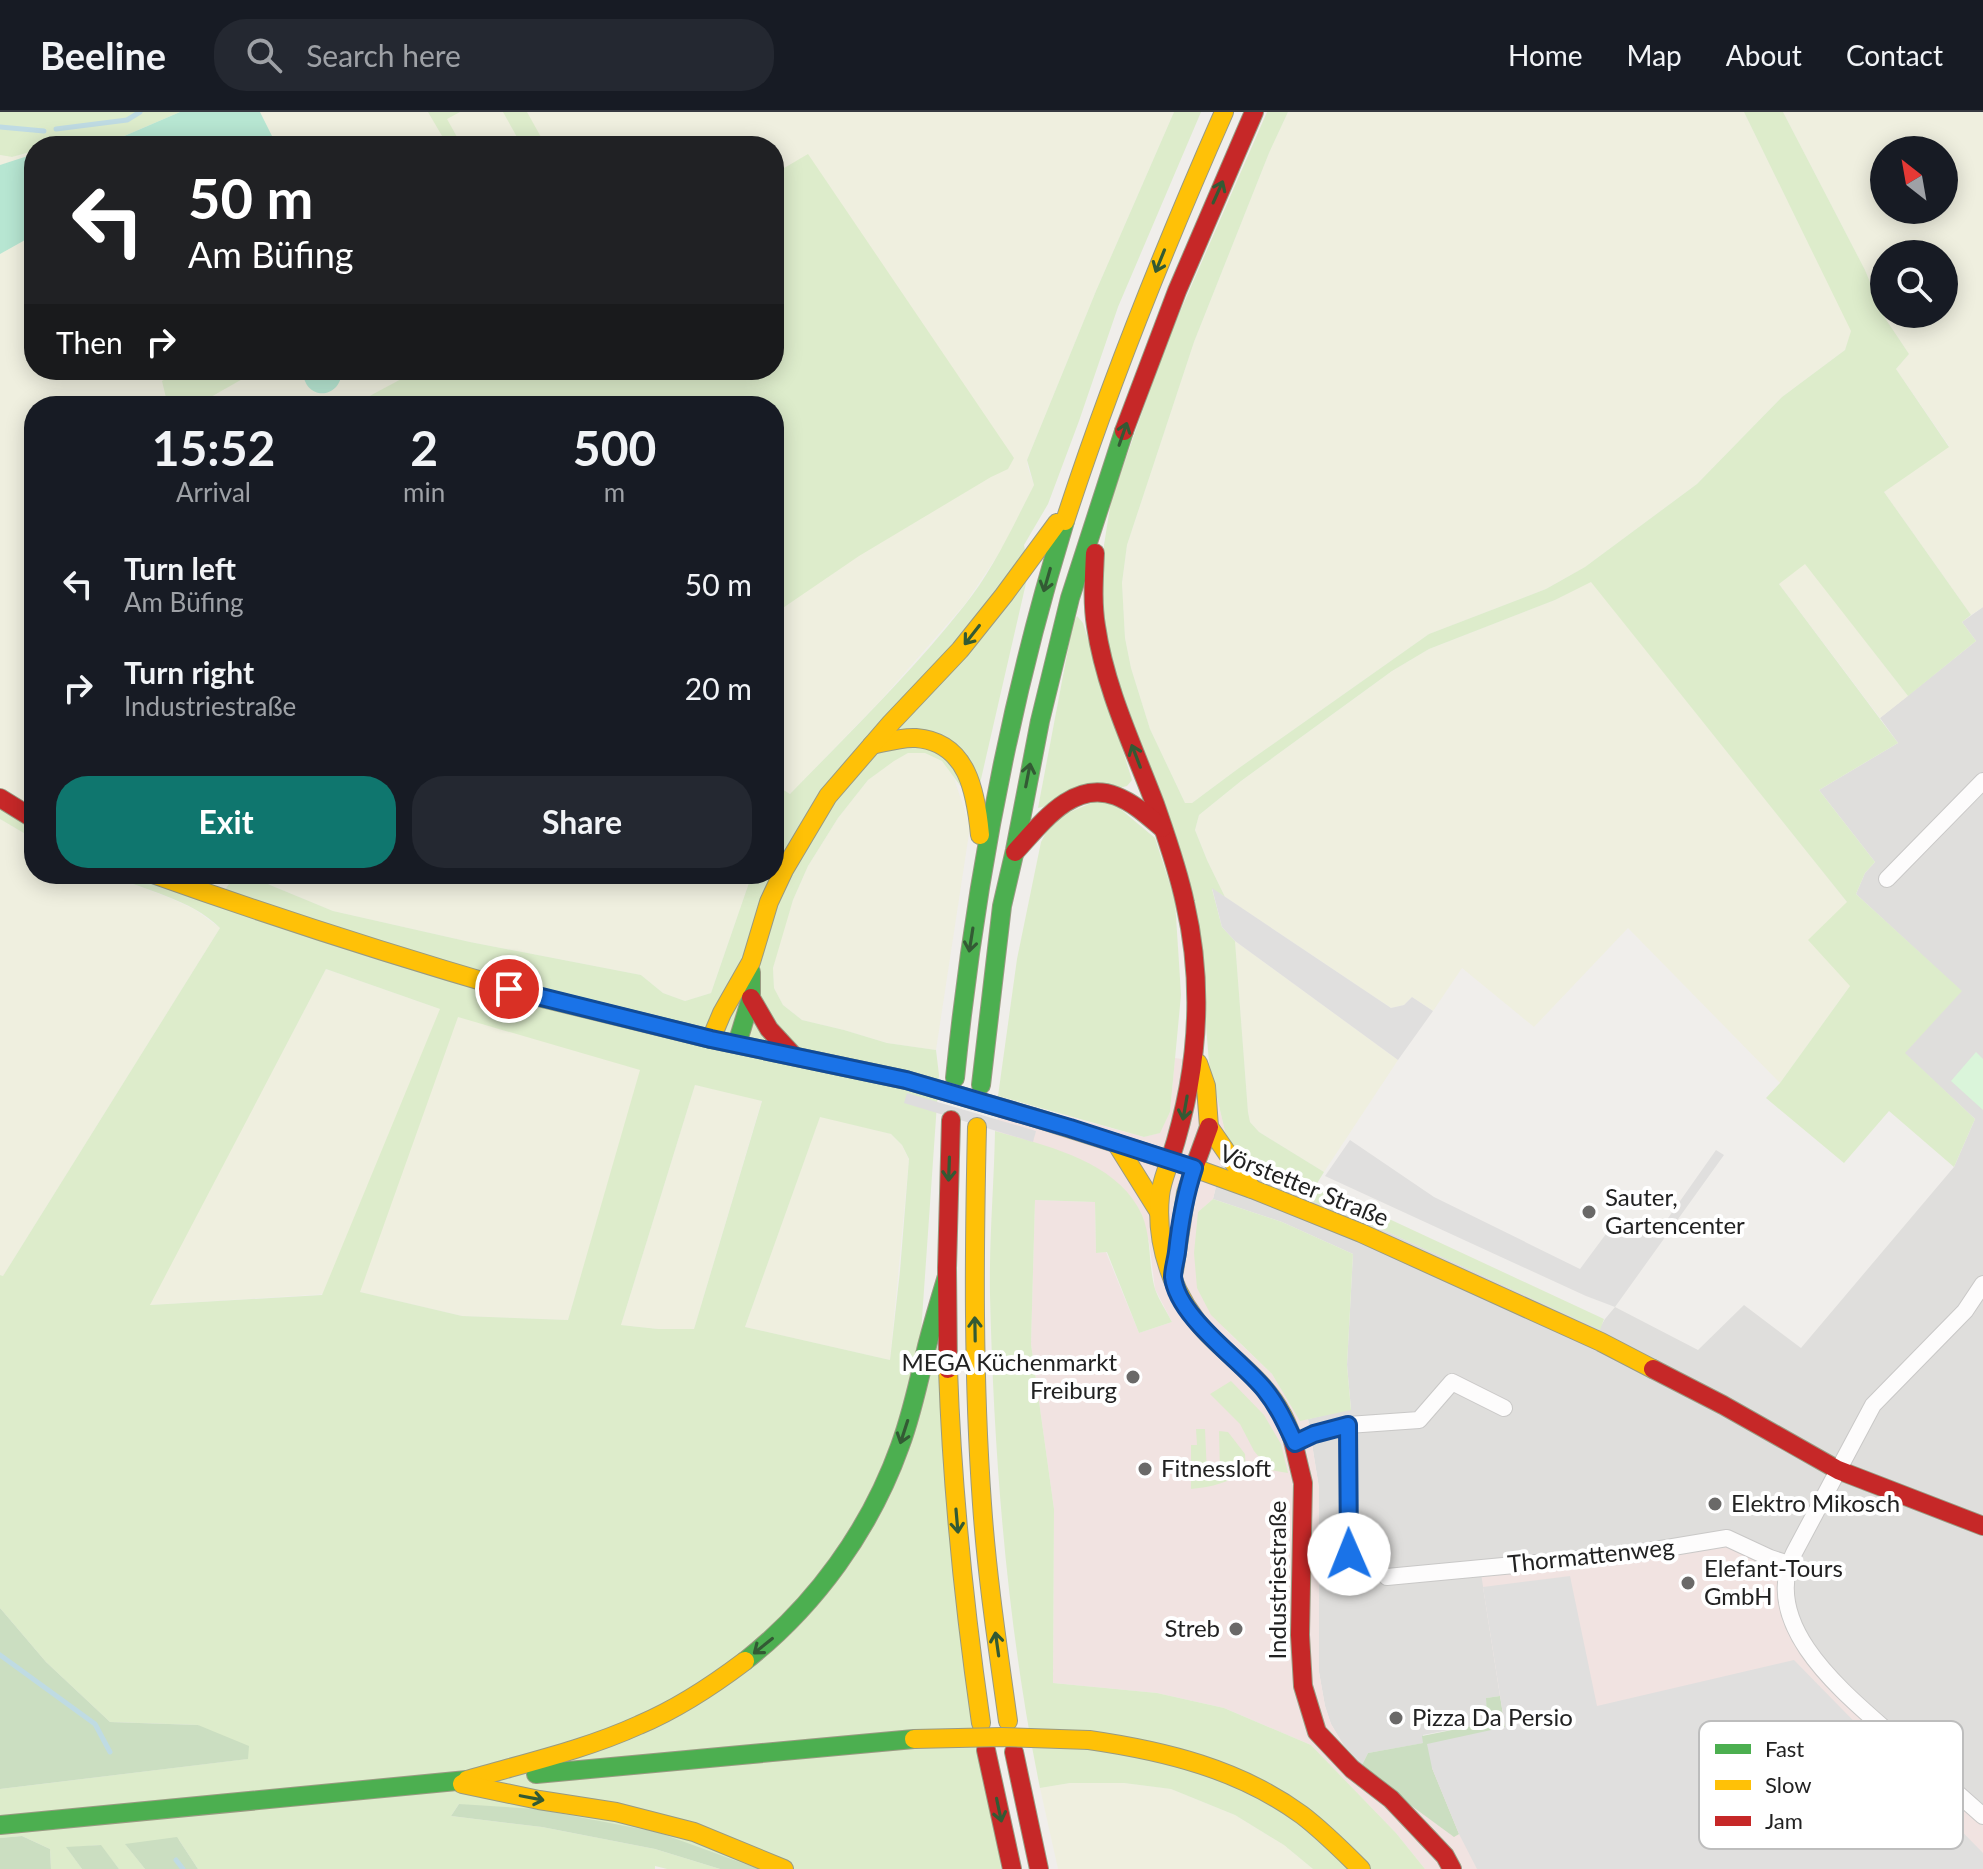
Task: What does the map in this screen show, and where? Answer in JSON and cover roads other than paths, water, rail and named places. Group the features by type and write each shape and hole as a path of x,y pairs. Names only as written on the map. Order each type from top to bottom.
{"main road":[{"path":"955,1078 983,863 1016,698 1046,584 1085,457 1128,337 1224,112"},
{"path":"981,1085 1007,881 1044,701 1069,601 1138,388 1208,212 1254,112"},
{"path":"784,870 828,796 960,650 1070,506"},
{"path":"1098,508 1093,587 1096,626 1107,677 1184,894 1193,949 1194,1054 1206,1086 1209,1127 1186,1193 1173,1276"},
{"path":"872,745 914,738 943,746 958,758 970,777 976,796 983,863"},
{"path":"1015,852 1058,806 1088,791 1100,790 1117,795 1163,829"},
{"path":"0,798 24,813"},
{"name":"Vörstetter Straße","path":"181,884 453,973 537,997 711,1039 906,1080 1194,1168 1361,1233 1601,1342 1723,1405 1838,1470 1983,1526"},
{"path":"711,1039 751,962 777,884"},
{"path":"737,1044 751,998 751,962"},
{"path":"751,998 769,1031 794,1056"},
{"name":"Industriestraße","path":"1194,1054 1180,1134 1160,1192 1162,1246 1179,1294 1188,1309 1205,1331 1263,1387 1282,1413 1295,1443 1303,1483 1300,1635 1303,1686 1317,1732 1352,1769 1391,1799 1445,1856 1452,1869"},
{"path":"951,1120 947,1338 956,1514 981,1723"},
{"path":"977,1127 974,1314 980,1462 989,1575 1008,1721"},
{"path":"1209,1127 1252,1189"},
{"path":"1116,1143 1159,1212"},
{"path":"456,1782 593,1743 641,1725 686,1702 721,1679 775,1636 851,1548 877,1501 895,1460 910,1413 947,1276"},
{"path":"0,1825 914,1739 1024,1736 1089,1740 1159,1751 1250,1782 1307,1818 1361,1869"},
{"path":"986,1750 1012,1869"},
{"path":"1014,1752 1039,1869"},
{"path":"456,1782 616,1812 694,1832 784,1869"}],"street":[{"path":"1887,879 1983,781"},
{"path":"1876,1721 1818,1665 1797,1633 1790,1616 1785,1583 1789,1564 1873,1405 1965,1311 1983,1284"},
{"path":"1295,1443 1314,1434 1348,1425 1419,1420 1452,1382 1504,1408"},
{"path":"1348,1425 1349,1554"},
{"name":"Thormattenweg","path":"1387,1577 1631,1554 1727,1538 1789,1564"},
{"path":"1963,1798 1983,1816"}],"waterway":[{"path":"56,129 127,120 140,112"},
{"path":"0,127 44,131"},
{"path":"0,1655 95,1724 110,1752"},
{"path":"176,1860 183,1869"}],"place":[{"name":"Sauter, Gartencenter","path":"1589,1212"},
{"name":"MEGA Küchenmarkt Freiburg","path":"1133,1377"},
{"name":"Fitnessloft","path":"1145,1469"},
{"name":"Elektro Mikosch","path":"1715,1504"},
{"name":"Elefant-Tours GmbH","path":"1688,1583"},
{"name":"Streb","path":"1236,1629"},
{"name":"Pizza Da Persio","path":"1396,1718"}]}
